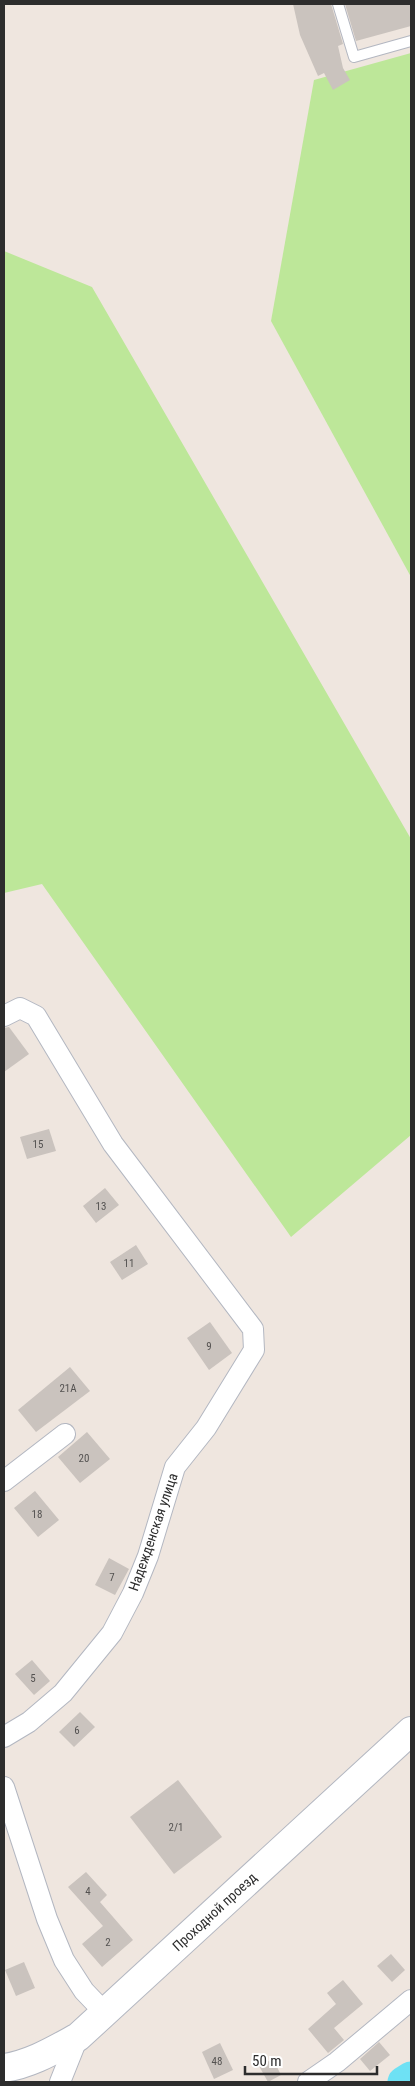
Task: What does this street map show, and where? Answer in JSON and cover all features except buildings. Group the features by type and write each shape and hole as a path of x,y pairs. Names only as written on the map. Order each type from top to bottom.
{"street":[{"name":"Надежденская улица","path":"4,1737 29,1722 62,1693 112,1633 133,1593 148,1556 175,1467 206,1428 254,1350 253,1329 113,1144 36,1016 12,1012"},
{"path":"4,1481 65,1434"},
{"name":"Проходной проезд","path":"4,2068 18,2066 78,2037 411,1731"},
{"path":"4,1787 47,1919 64,1960 84,1991 106,2013"},
{"path":"308,2082 337,2062 411,2000"},
{"path":"60,2082 78,2037"}],"lane":[{"path":"338,4 354,57 411,40"}],"green space":[{"path":"411,53 411,577 271,321 314,80"},
{"path":"4,251 92,287 411,839 411,1135 291,1237 42,884 4,893"}],"waterway":[{"path":"403,2082 411,2077"}]}
